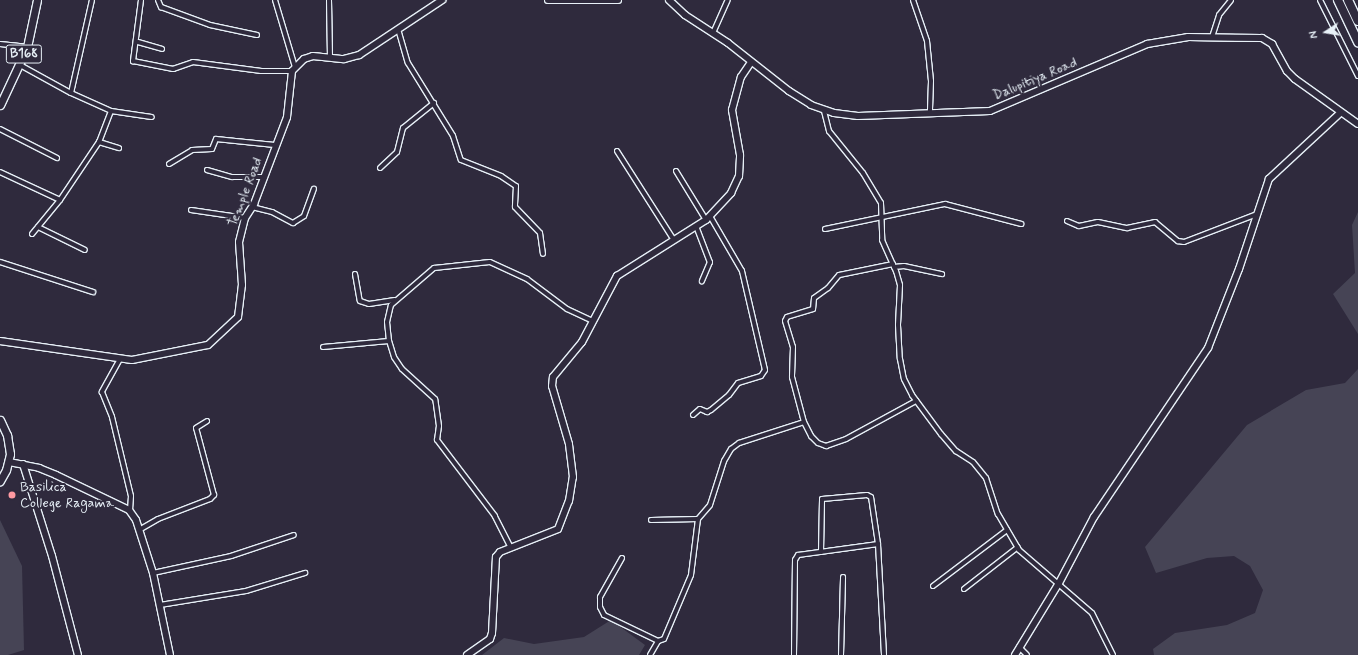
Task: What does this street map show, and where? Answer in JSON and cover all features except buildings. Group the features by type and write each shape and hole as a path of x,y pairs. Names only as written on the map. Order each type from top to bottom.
{"highway":[{"path":"1338,0 1358,42"},
{"path":"1348,0 1358,21"}],"main road":[{"name":"B168","path":"0,105 2,94 20,65 27,47 37,0"},
{"path":"0,420 9,446 9,462 0,481"}],"street":[{"path":"71,93 92,0"},
{"path":"141,0 138,42 133,61 168,69 179,68 193,62 262,71 294,69 304,59 330,56 344,59 359,55 442,0"},
{"path":"158,0 161,7 210,25 257,35"},
{"path":"275,0 294,69"},
{"path":"329,0 330,56"},
{"path":"548,0 618,0"},
{"name":"Dalupitiya Road","path":"669,0 686,15 713,33 789,91 824,111 858,116 930,112 990,111 1147,44 1172,38 1212,37 1268,40 1295,79 1340,113 1358,124"},
{"path":"713,33 728,0"},
{"path":"913,0 927,41 931,81 930,112"},
{"path":"1212,37 1219,15 1231,0"},
{"path":"1320,0 1358,76"},
{"path":"398,29 408,62 424,91 434,102 453,136 461,160 500,176 516,186 515,207 533,223 540,233 543,254"},
{"path":"138,42 162,49"},
{"path":"0,44 27,47"},
{"path":"467,655 490,639 494,565 500,552 558,529 569,501 573,477 569,444 552,386 553,377 582,342 617,276 708,218 731,193 739,176 740,154 732,110 741,77 751,62"},
{"path":"20,65 71,93 111,111 152,117"},
{"name":"Temple Road","path":"0,341 132,360 208,345 230,328 238,317 241,305 239,242 246,218 265,177 287,117 294,69"},
{"path":"380,168 397,152 402,128 434,102"},
{"path":"32,234 60,200 99,142 111,111"},
{"path":"824,111 829,131 863,174 881,203 884,216 882,240 894,265 900,285 898,325 900,359 904,379 916,401 956,451 973,462 986,478 998,514 1018,547 1092,613 1113,655"},
{"path":"1015,655 1059,583 1094,517 1208,348 1257,214 1268,179 1340,113"},
{"path":"0,129 57,158"},
{"path":"169,164 192,150 212,149 216,139 276,145"},
{"path":"99,142 119,148"},
{"path":"618,151 674,240"},
{"path":"207,170 232,177 265,177"},
{"path":"676,171 742,271 764,370 761,376 738,383 729,395 707,412 700,409 693,415"},
{"path":"0,172 60,200"},
{"path":"252,207 272,212 293,223 304,216 314,189"},
{"path":"825,229 945,204 1021,224"},
{"path":"191,210 246,218"},
{"path":"1067,221 1079,226 1098,222 1127,228 1154,222 1178,241 1184,242 1257,214"},
{"path":"696,226 710,262 702,281"},
{"path":"38,227 85,250"},
{"path":"0,262 93,292"},
{"path":"511,548 495,516 437,440 439,426 435,398 402,369 389,341 387,322 391,305 434,268 490,262 528,279 567,309 593,321"},
{"path":"916,401 832,445 818,443 804,422 792,377 793,347 785,321 787,317 813,309 814,298 828,288 839,276 894,265 942,274"},
{"path":"355,274 360,301 370,304 395,300"},
{"path":"322,347 389,341"},
{"path":"120,359 102,392 112,417 131,496 130,512 139,530 153,573 170,655"},
{"path":"139,530 158,519 210,499 214,495 196,428 207,421"},
{"path":"650,655 658,641 664,639 691,575 698,519 710,505 724,461 731,449 739,443 804,422"},
{"path":"9,462 23,464 56,475 130,512"},
{"path":"23,464 52,556 78,655"},
{"path":"821,552 822,499 867,495 872,497 878,544 884,655"},
{"path":"651,520 698,519"},
{"path":"933,586 1007,530"},
{"path":"153,573 231,556 294,535"},
{"path":"794,655 796,560 798,555 878,544"},
{"path":"964,589 1018,547"},
{"path":"622,558 600,597 600,607 604,615 658,641"},
{"path":"160,606 246,591 305,573"},
{"path":"841,655 842,577"},
{"path":"1019,647 1027,655"}],"shaded area":[{"path":"1358,212 1358,334 1333,294 1355,273 1352,225"},
{"path":"1358,369 1358,655 1154,655 1153,649 1175,633 1227,625 1255,613 1263,590 1250,566 1234,556 1207,558 1156,573 1145,547 1247,425 1306,390 1345,383"},
{"path":"0,520 22,566 24,650 8,655 0,655"},
{"path":"611,620 645,645 639,655 482,655 504,638 534,644 584,637"}],"place":[{"name":"Basilica College Ragama","path":"12,495"}]}
